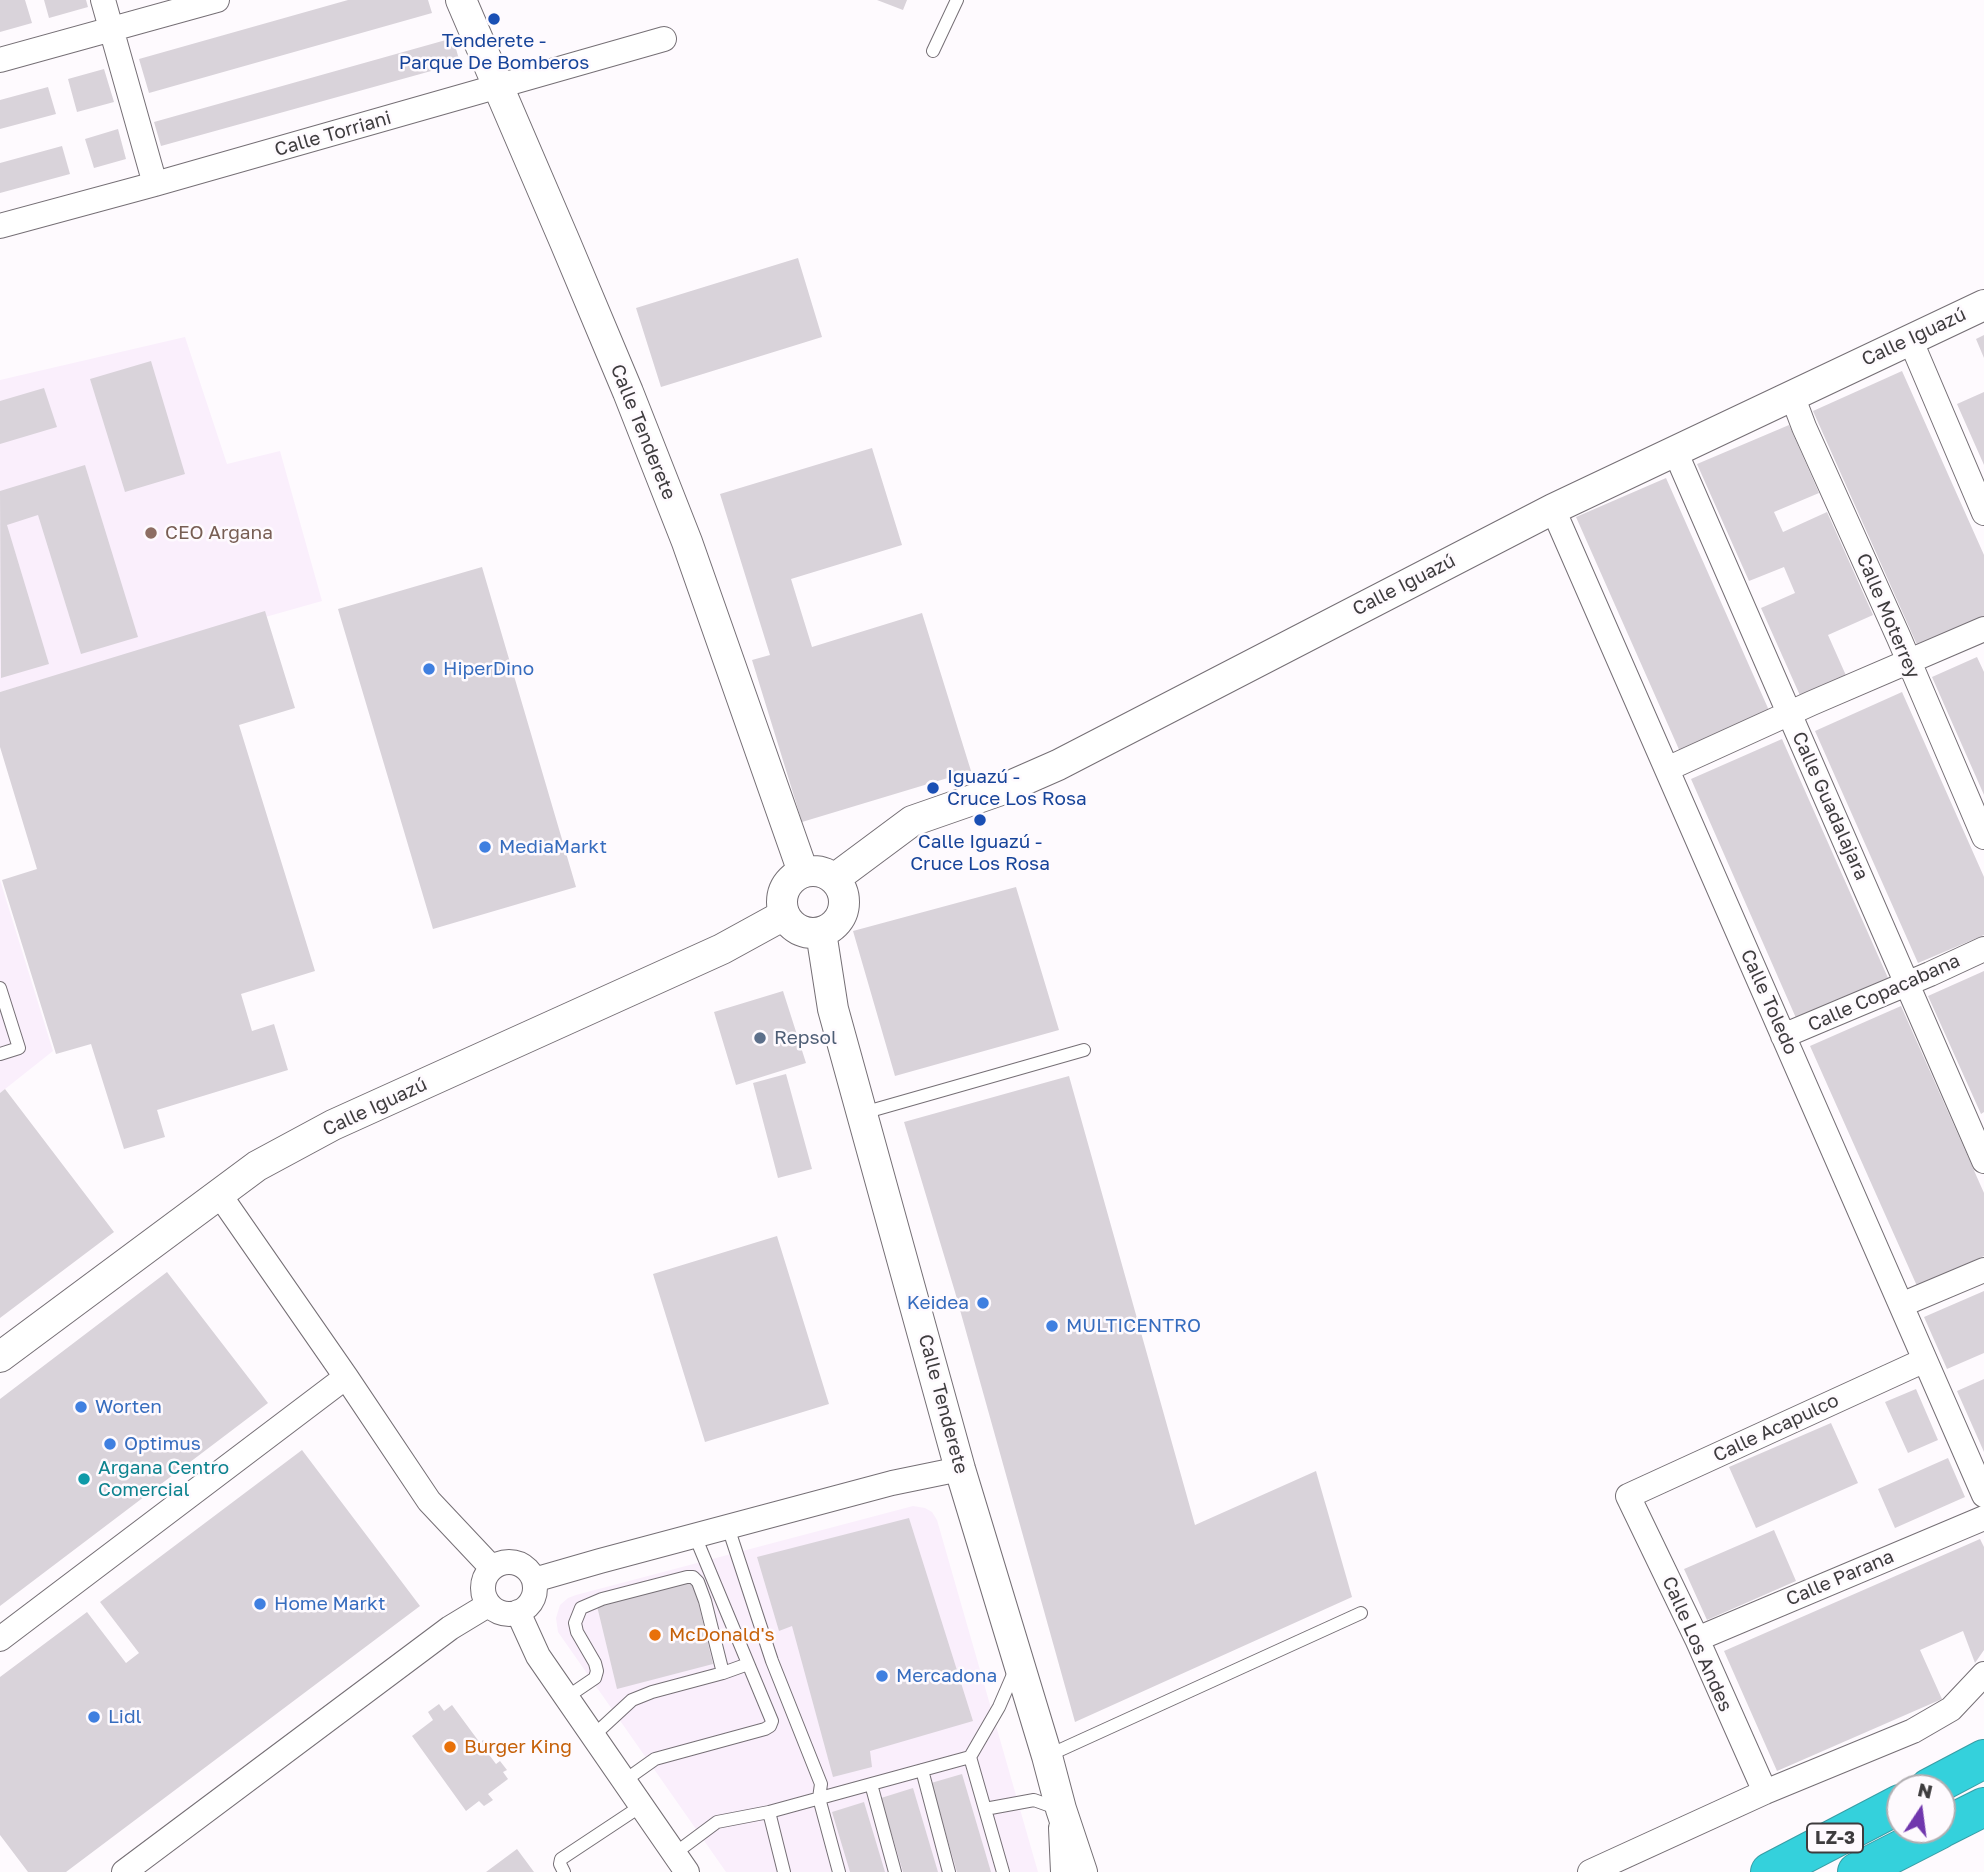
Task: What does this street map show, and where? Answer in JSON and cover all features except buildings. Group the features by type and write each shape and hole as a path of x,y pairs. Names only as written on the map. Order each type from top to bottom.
{"highway":[{"path":"1956,1774 1984,1759"},
{"name":"LZ-3","path":"1956,1821 1984,1807"},
{"name":"LZ-3","path":"1770,1872 1886,1811"},
{"name":"LZ-3","path":"1857,1872 1911,1844"}],"street":[{"path":"103,0 155,184"},
{"path":"0,60 217,0"},
{"name":"Calle Tenderete","path":"461,0 628,392 687,541 803,872"},
{"name":"Calle Torriani","path":"0,226 499,88 664,39"},
{"name":"Calle Iguazú","path":"834,879 912,821 1001,790 1058,765 1553,509 1984,304"},
{"path":"1910,339 1984,513"},
{"name":"Calle Moterrey","path":"1792,395 1984,837"},
{"name":"Calle Guadalajara","path":"1675,451 1984,1161"},
{"name":"Calle Toledo","path":"1553,509 1984,1495"},
{"path":"1667,769 1984,629"},
{"path":"803,872 825,873 834,879 842,890 844,903 841,915 833,925 821,932 799,930 784,915 781,902 784,889 792,878 803,872"},
{"name":"Calle Iguazú","path":"0,1357 257,1166 332,1125 722,949 784,915"},
{"name":"Calle Tenderete","path":"821,932 833,1009 960,1469 1061,1810 1082,1872"},
{"name":"Calle Copacabana","path":"1783,1036 1930,974 1984,948"},
{"path":"219,1194 429,1501 492,1568"},
{"path":"1901,1305 1984,1269"},
{"name":"Calle Acapulco","path":"1628,1496 1925,1360"},
{"path":"0,1639 346,1377"},
{"path":"534,1580 892,1483 960,1469"},
{"name":"Calle Los Andes","path":"1628,1496 1697,1639 1765,1792"},
{"name":"Calle Parana","path":"1697,1639 1984,1518"},
{"path":"501,1563 521,1565 529,1571 534,1580 532,1600 518,1612 497,1612 488,1605 483,1595 485,1576 501,1563"},
{"path":"124,1872 450,1628 488,1605"},
{"path":"518,1612 538,1656 680,1863"},
{"path":"1590,1872 1765,1792 1913,1731 1951,1709 1984,1674"},
{"path":"1061,1810 1063,1872"}],"lane":[{"path":"933,51 957,0"},
{"path":"0,988 19,1048 0,1055"},
{"path":"863,1114 1084,1050"},
{"path":"729,1527 772,1661 821,1784 819,1798 839,1872"},
{"path":"624,1781 655,1759 765,1729 772,1721 695,1536"},
{"path":"567,1697 595,1678 597,1671 595,1662 577,1632 575,1623 581,1608 602,1599 687,1577 693,1577 701,1588 723,1673"},
{"path":"1047,1756 1361,1614"},
{"path":"680,1863 717,1822 769,1812 970,1757 999,1707 1019,1663"},
{"path":"593,1736 632,1700 748,1664"},
{"path":"970,1757 1003,1872"},
{"path":"922,1770 949,1872"},
{"path":"871,1784 895,1872"},
{"path":"985,1809 1034,1800 1061,1810"},
{"path":"564,1872 559,1864 561,1858 641,1806"},
{"path":"769,1812 784,1872"}],"shaded area":[{"name":"CEO Argana","path":"185,337 227,464 280,451 322,601 0,692 0,380"},
{"path":"0,880 53,1051 0,1093"},
{"path":"913,1506 932,1512 937,1520 1038,1872 726,1872 558,1632 556,1618 560,1605 576,1595"}],"place":[{"name":"Tenderete - Parque De Bomberos","path":"494,19"},
{"name":"CEO Argana","path":"151,533"},
{"name":"HiperDino","path":"429,669"},
{"name":"Iguazú - Cruce Los Rosa","path":"933,788"},
{"name":"Calle Iguazú - Cruce Los Rosa","path":"980,820"},
{"name":"MediaMarkt","path":"485,847"},
{"name":"Repsol","path":"760,1038"},
{"name":"Keidea","path":"983,1303"},
{"name":"MULTICENTRO","path":"1052,1326"},
{"name":"Worten","path":"81,1407"},
{"name":"Optimus","path":"110,1444"},
{"name":"Argana Centro Comercial","path":"84,1479"},
{"name":"Home Markt","path":"260,1604"},
{"name":"McDonald's","path":"655,1635"},
{"name":"Mercadona","path":"882,1676"},
{"name":"Lidl","path":"94,1717"},
{"name":"Burger King","path":"450,1747"}]}
